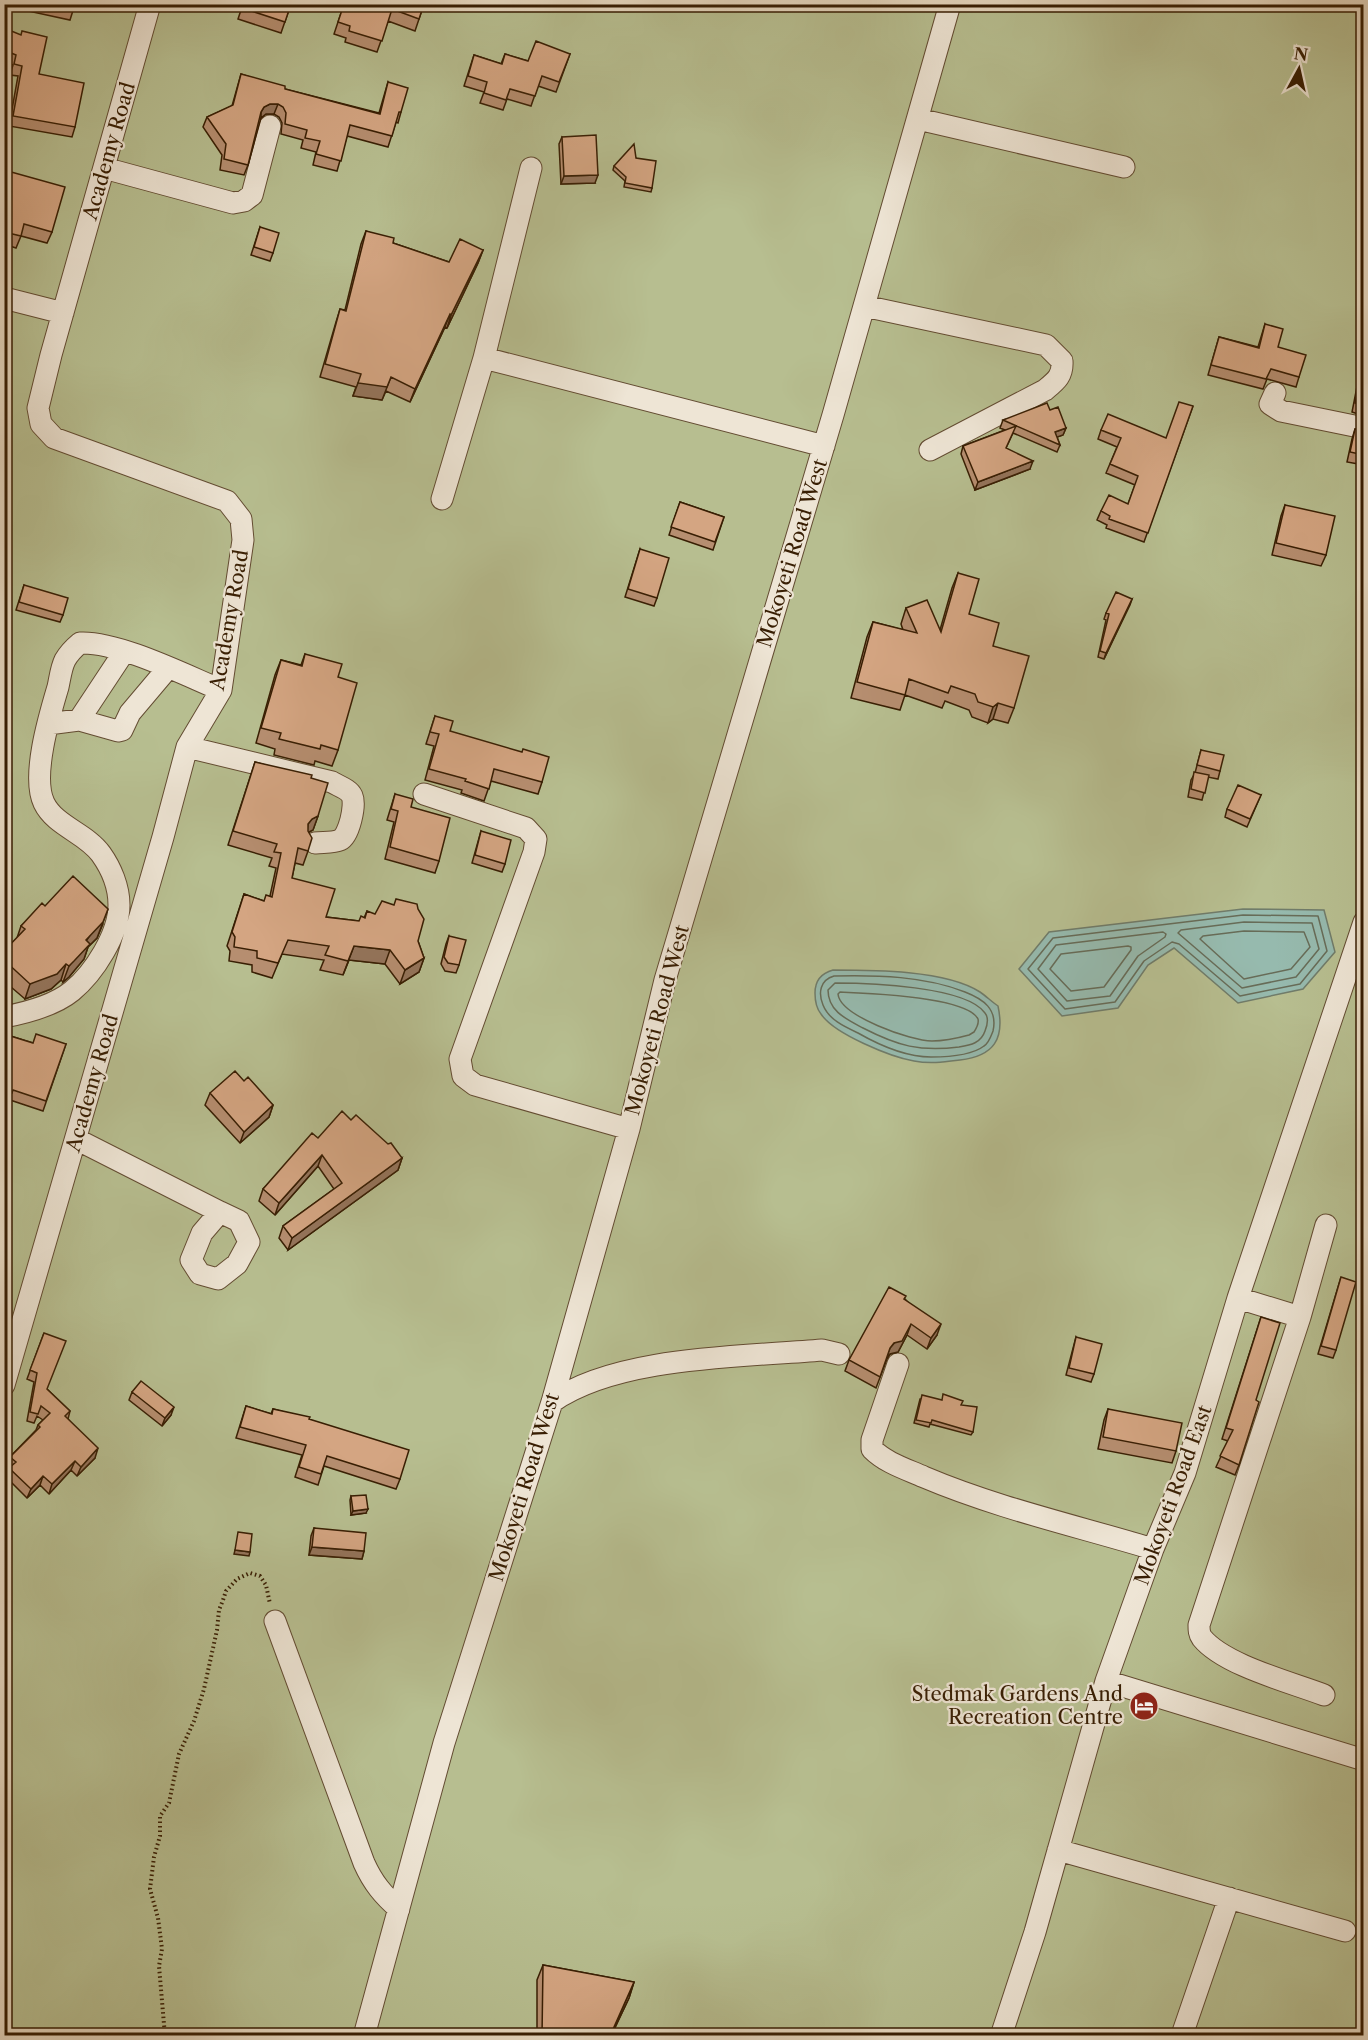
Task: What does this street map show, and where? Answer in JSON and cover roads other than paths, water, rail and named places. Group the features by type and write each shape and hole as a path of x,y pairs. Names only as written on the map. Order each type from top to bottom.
{"street":[{"name":"Academy Road","path":"4,1384 187,747 221,690 243,540 241,519 227,501 54,438 41,424 38,408 150,4"},
{"name":"Mokoyeti Road West","path":"364,2036 444,1743 552,1402 628,1129 665,980 824,446 950,4"},
{"path":"918,119 1124,167"},
{"path":"104,168 233,203 244,201 252,195 270,126"},
{"path":"442,499 484,358 531,168"},
{"path":"4,298 63,313"},
{"path":"864,306 1046,345 1062,361 1063,369 1058,380 1045,390 930,450"},
{"path":"484,358 824,446"},
{"path":"1275,393 1270,404 1281,411 1364,428"},
{"path":"4,1017 31,1012 71,992 97,965 112,933 119,906 113,875 101,854 87,840 60,821 45,805 40,794 40,760 65,661 80,643 92,642 168,668 221,690"},
{"path":"79,720 124,652"},
{"path":"48,724 79,720 114,731 122,730 130,713 168,668"},
{"path":"187,747 332,782 349,791 353,797 353,804 347,832 338,841 315,843"},
{"path":"424,794 526,828 536,839 534,852 460,1059 463,1076 475,1085 628,1129"},
{"name":"Mokoyeti Road East","path":"1001,2036 1035,1932 1106,1681 1153,1549 1185,1473 1238,1298 1364,922"},
{"path":"76,1138 220,1212"},
{"path":"1324,1695 1236,1662 1219,1653 1202,1638 1199,1625 1300,1317 1326,1225"},
{"path":"1238,1298 1300,1317"},
{"path":"552,1402 567,1391 611,1375 662,1365 822,1350 839,1354"},
{"path":"898,1364 872,1440 872,1449 878,1455 893,1464 956,1490 1153,1549"},
{"path":"275,1621 364,1863 381,1893 399,1909"},
{"path":"1106,1681 1364,1760"},
{"path":"1058,1850 1345,1931"},
{"path":"1182,2035 1230,1898"}],"water":[{"path":"1243,909 1324,910 1335,952 1303,989 1238,1003 1174,948 1148,965 1118,1008 1062,1016 1019,969 1049,932"},
{"path":"833,970 868,970 929,975 966,985 980,992 998,1006 1000,1028 998,1037 989,1050 981,1055 931,1063 914,1061 878,1050 850,1037 828,1022 819,1012 815,998 816,984 822,975"}],"place":[{"name":"Stedmak Gardens And Recreation Centre","path":"1144,1706"}]}
